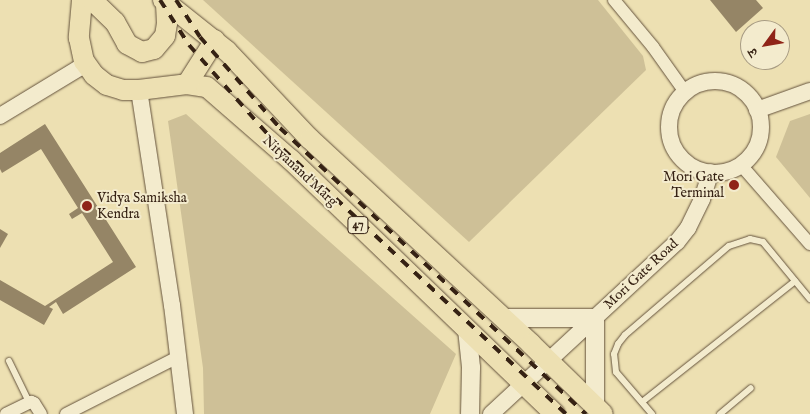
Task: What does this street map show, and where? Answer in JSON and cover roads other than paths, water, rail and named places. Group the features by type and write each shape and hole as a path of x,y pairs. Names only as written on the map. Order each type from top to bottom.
{"main road":[{"name":"Nityanand Marg","path":"82,0 79,38 86,64 94,75 107,85 123,90 188,84 207,87 290,160 555,414"},
{"path":"92,0 115,22 127,44 142,52 154,49 165,36 167,23 165,1"},
{"name":"47","path":"165,1 215,40 310,139 504,318 599,410"},
{"path":"188,84 215,40"},
{"path":"290,160 310,139"},
{"path":"504,318 595,318 599,410"},
{"path":"467,329 471,368 470,414"}],"street":[{"path":"614,0 654,47 685,92"},
{"path":"0,116 86,64"},
{"path":"725,82 748,95 757,110 760,125 759,140 752,154 741,165 727,171 711,172 687,163 675,149 672,141 671,115 678,99 685,92 700,84 725,82"},
{"path":"139,90 185,414"},
{"path":"757,110 810,91"},
{"path":"741,165 810,244"},
{"name":"Mori Gate Road","path":"491,414 677,242 688,228 702,199 711,172"},
{"path":"66,414 178,357"},
{"path":"6,414 29,402 34,403 41,414"}],"lane":[{"path":"652,414 616,372 614,354 618,344 625,335 729,246 750,238 763,242 810,299"},
{"path":"642,402 796,281"},
{"path":"9,361 29,402"},
{"path":"720,414 751,388"}],"railway":[{"path":"160,0 189,45 270,137 566,414"},
{"path":"176,0 200,37 280,128 586,414"}],"place":[{"name":"Mori Gate Terminal","path":"734,185"},
{"name":"Vidya Samiksha Kendra","path":"87,206"}]}
